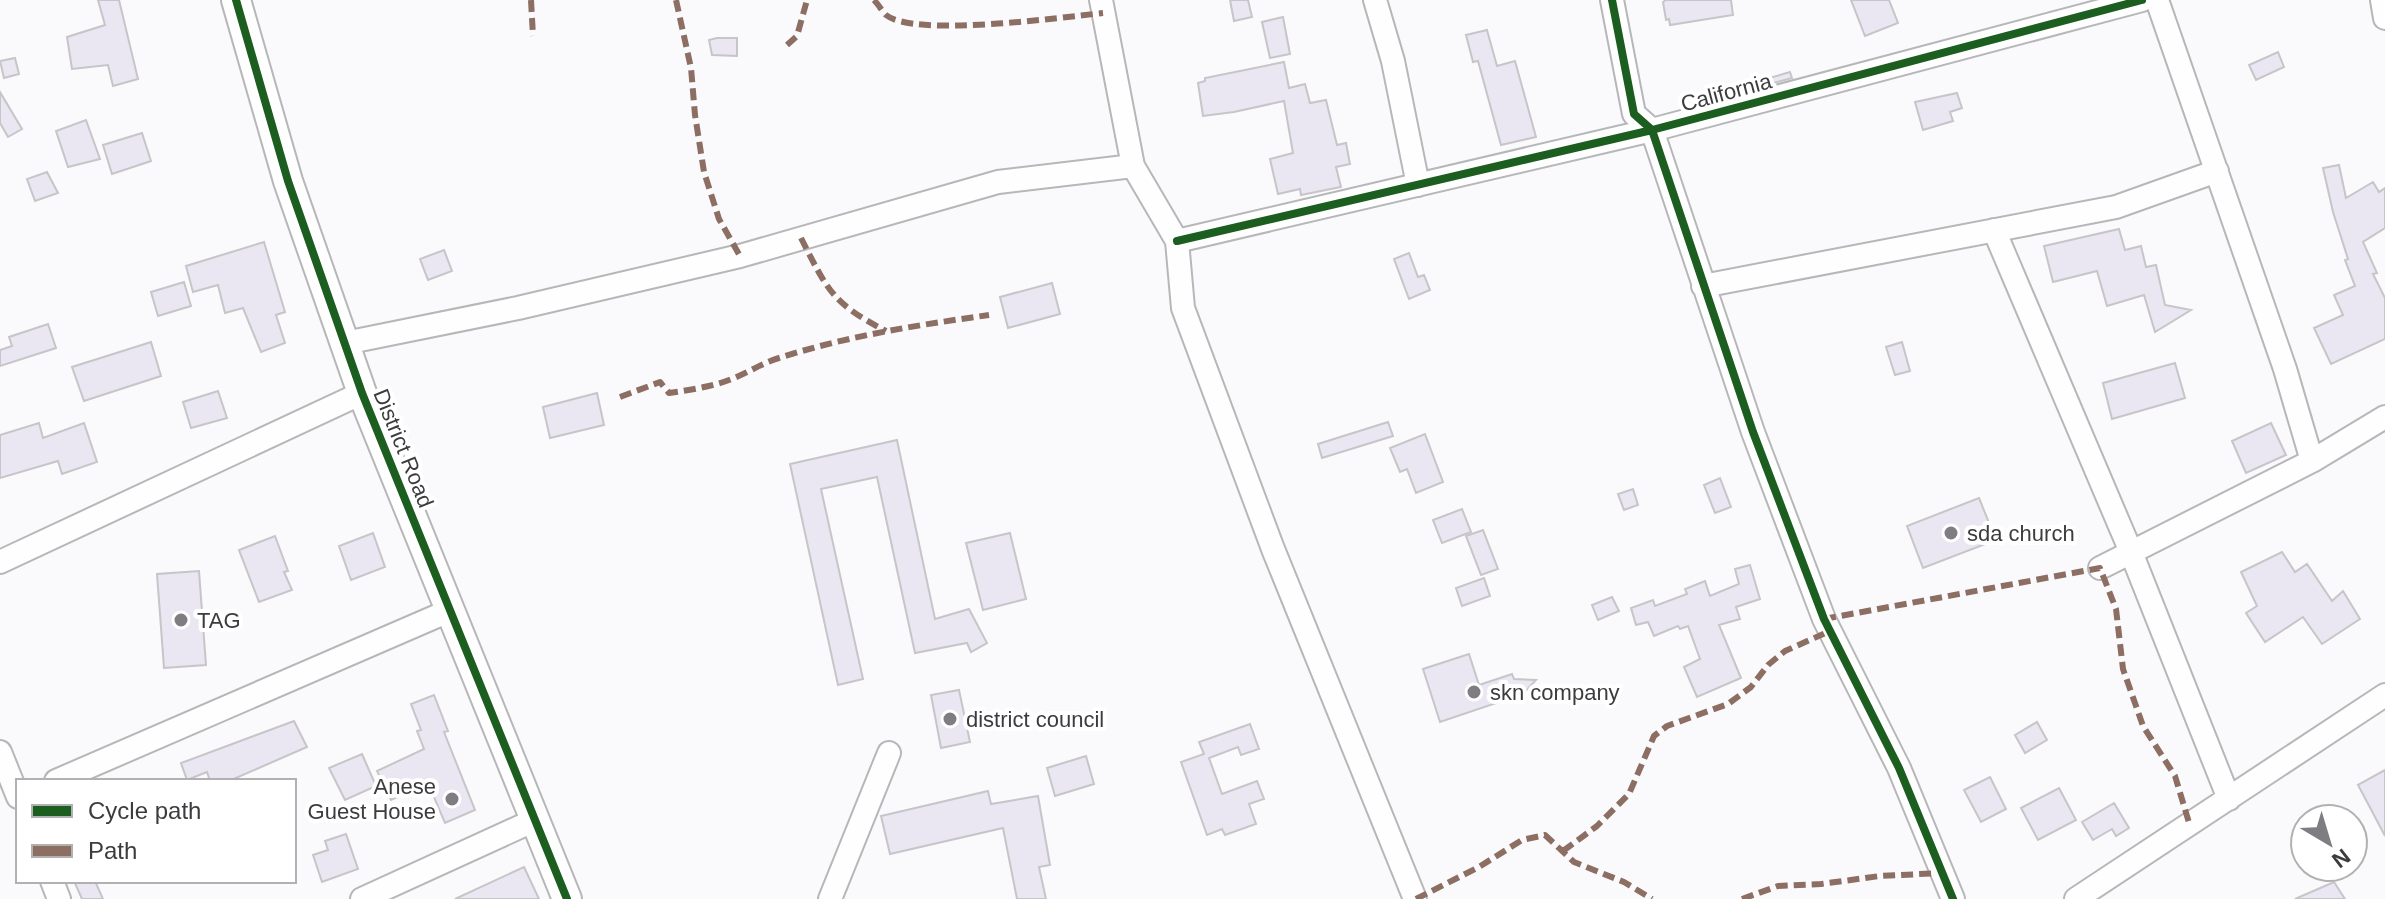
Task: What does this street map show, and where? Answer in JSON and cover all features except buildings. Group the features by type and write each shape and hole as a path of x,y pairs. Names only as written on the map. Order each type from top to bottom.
{"street":[{"name":"District Road","path":"236,0 288,181 362,393 567,899"},
{"path":"1101,0 1133,166 1177,241 1183,308 1273,549 1415,899"},
{"path":"1375,0 1393,61 1418,185"},
{"path":"1612,0 1634,114 1652,130 1753,432 1824,619 1899,768 1953,899"},
{"name":"California","path":"1177,241 1652,130 2142,0"},
{"path":"2157,0 2285,369 2312,461"},
{"path":"2382,0 2385,18"},
{"path":"345,343 518,308 740,256 998,182 1133,166"},
{"path":"1703,286 2116,207 2217,171"},
{"path":"1994,230 2131,552 2229,799"},
{"path":"0,562 362,393"},
{"path":"2100,568 2312,461 2385,417"},
{"path":"61,779 451,610"},
{"path":"2076,899 2385,695"},
{"path":"0,752 16,792"},
{"path":"830,899 889,753"},
{"path":"362,899 535,820"}],"marked path":[{"path":"531,0 533,36"},
{"path":"676,0 691,68 704,172 719,219 740,256"},
{"path":"787,45 797,36 807,0"},
{"path":"874,0 886,15 902,22 927,25 990,24 1103,13"},
{"path":"801,238 833,294 854,312 886,331"},
{"path":"620,397 660,382 669,393 707,386 735,378 773,360 831,343 989,315"},
{"path":"1824,619 2100,568 2116,609 2123,669 2143,726 2175,776 2190,826"},
{"path":"1563,851 1597,826 1629,794 1654,736 1667,726 1728,704 1751,687 1768,665 1785,651 1830,631"},
{"path":"1416,899 1479,867 1522,840 1545,835 1574,862 1624,882 1652,899"},
{"path":"1742,899 1778,886 1942,873"}],"cycle path":[{"path":"236,0 288,181 362,393 567,899"},
{"path":"1612,0 1634,114 1652,130 1753,432 1824,619 1899,768 1953,899"},
{"path":"1177,241 1652,130 2142,0"}],"place":[{"name":"sda church","path":"1951,533"},
{"name":"TAG","path":"181,620"},
{"name":"skn company","path":"1474,692"},
{"name":"district council","path":"950,719"},
{"name":"Anese Guest House","path":"452,799"}]}
